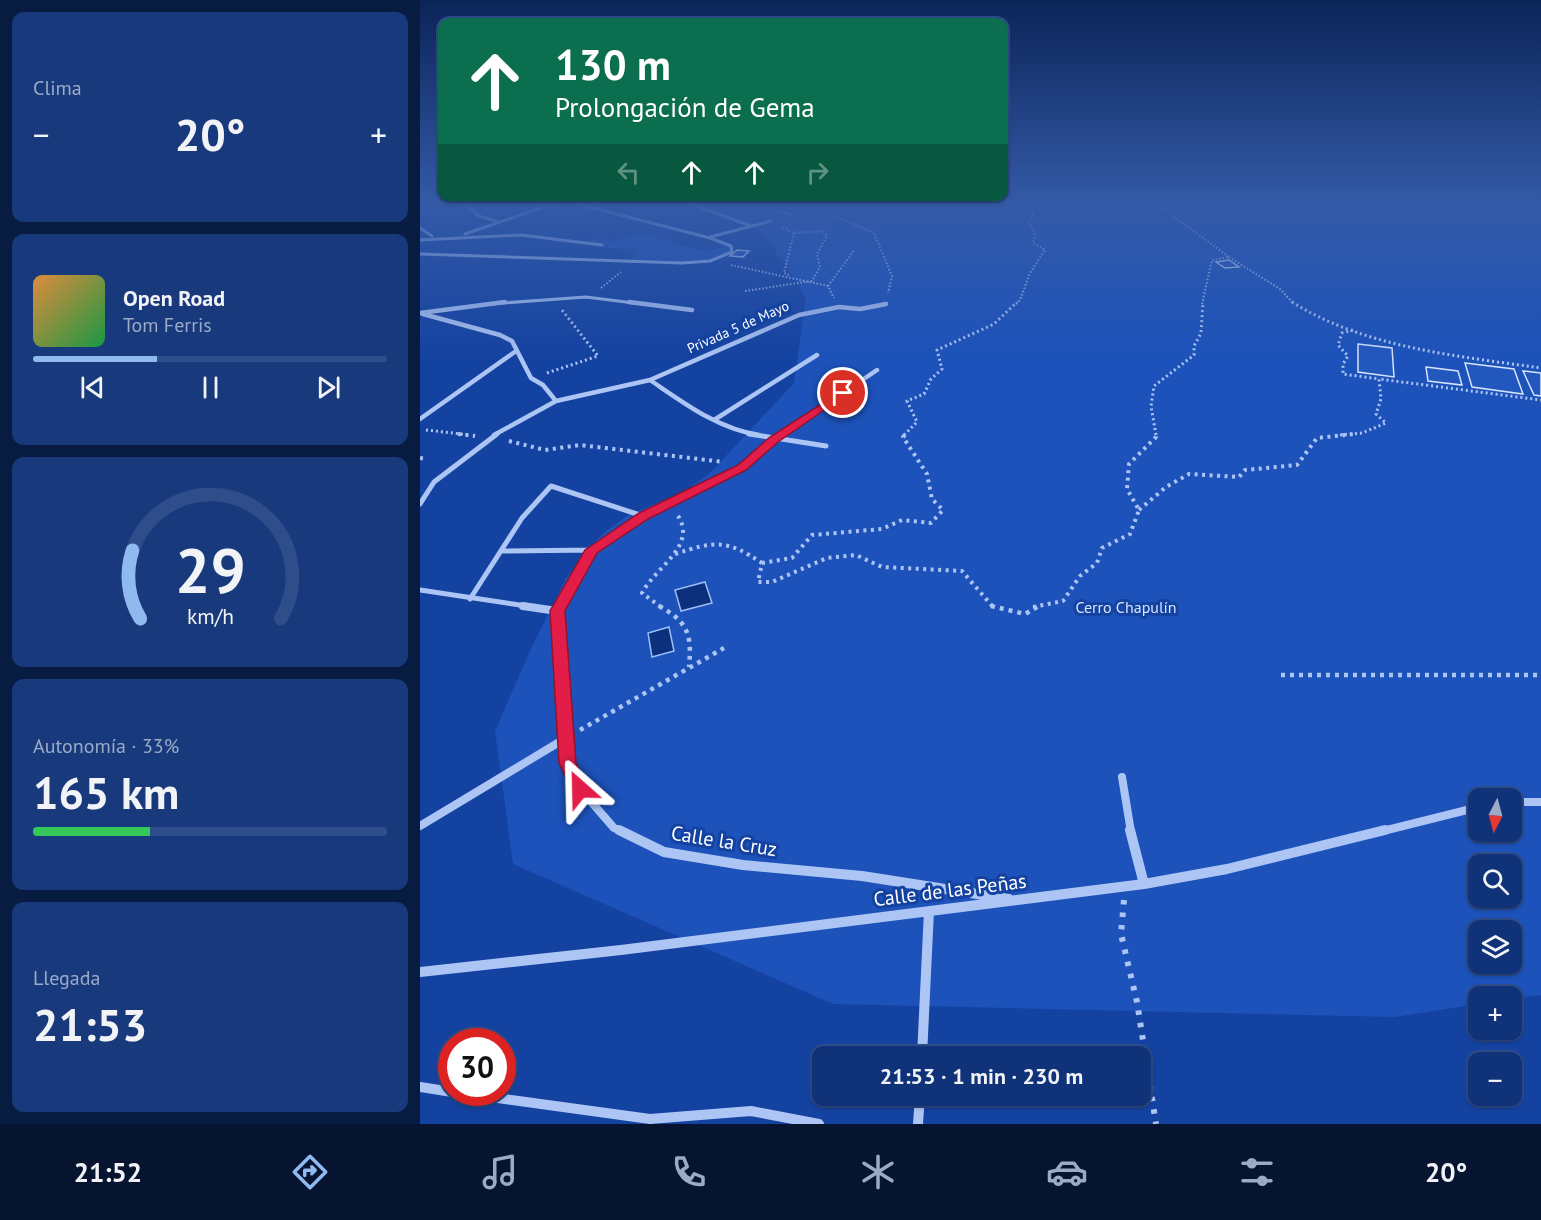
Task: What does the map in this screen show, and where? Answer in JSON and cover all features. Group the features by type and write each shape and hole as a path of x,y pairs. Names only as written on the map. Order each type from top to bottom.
{"street":[{"path":"427,254 629,263 710,261 726,254"},
{"path":"420,313 552,298 586,297 692,310"},
{"name":"Privada 5 de Mayo","path":"420,504 434,482 491,437 556,401 650,380 799,315 838,307 860,309 886,304"},
{"path":"420,313 500,335 512,341 531,378 543,386 556,401"},
{"path":"420,419 516,351"},
{"path":"714,420 817,355"},
{"path":"420,590 557,611 592,550 643,516 746,464 774,440 877,370"},
{"path":"650,380 736,432 774,440 826,446"},
{"path":"470,599 522,518 551,486 643,516"},
{"path":"501,551 592,550"},
{"name":"Calle la Cruz","path":"557,611 568,763 580,789 614,828 664,852 743,865 862,876 1015,900"},
{"path":"420,826 566,738"},
{"path":"1122,777 1131,841 1144,884"},
{"path":"1522,802 1541,802"},
{"name":"Calle de las Peñas","path":"420,972 1144,884 1227,869 1468,810"},
{"path":"922,1046 929,911"},
{"path":"420,1087 438,1090"},
{"path":"516,1101 650,1119 751,1111 819,1124"},
{"path":"918,1124 919,1106"}],"path":[{"path":"789,254 784,273 796,279"},
{"path":"812,281 820,267 818,254"},
{"path":"828,286 851,254"},
{"path":"882,254 891,276 886,304"},
{"path":"675,554 708,543 738,547 762,563 792,558 812,535 849,534 861,529 885,529 897,521 914,520 931,523 939,517 943,510 932,499 927,474 903,437 917,422 907,401 924,394 931,379 942,369 937,350 994,324 1020,300 1030,273 1042,254"},
{"path":"1226,254 1280,289 1290,301 1310,313 1353,330 1390,342 1438,353 1541,368"},
{"path":"1139,510 1127,489 1129,464 1156,437 1151,406 1154,386 1194,355 1194,346 1201,333 1203,294 1212,260 1229,257"},
{"path":"710,261 828,286 838,307"},
{"path":"586,297 617,277 629,263"},
{"path":"745,291 812,281"},
{"path":"531,378 598,356 552,298"},
{"path":"1353,330 1342,333 1338,345 1348,356 1343,364 1343,374 1541,400"},
{"path":"762,563 758,582 772,582 827,558 856,555 882,567 962,571 992,607 1024,614 1033,607 1064,601 1080,576 1097,563 1102,548 1130,534 1139,510 1166,487 1189,474 1239,477 1245,470 1297,465 1317,438 1362,433 1386,423 1376,414 1382,399 1379,379"},
{"path":"420,429 491,437 545,450 580,445 746,464"},
{"path":"420,458 426,459"},
{"path":"662,508 679,514 684,526 684,538 675,554 645,581 642,593 651,604 672,612 685,624 692,644 689,667"},
{"path":"566,738 724,648"},
{"path":"1281,675 1541,675"},
{"path":"1126,886 1121,934 1137,1002 1156,1124"}],"green space":[{"path":"634,254 726,254 710,261 629,263"},
{"name":"Cerro Chapulín","path":"778,254 1541,254 1541,995 1522,998 1522,986 1468,986 1468,1006 1394,1017 833,1004 513,864 495,731 529,653 566,578 602,534 628,515 683,492 710,473 794,383 806,297"}],"shaded area":[{"path":"705,582 712,603 681,611 675,590"},
{"path":"669,627 674,651 652,657 648,633"}],"building":[{"path":"732,254 746,254 743,257 730,256"},
{"path":"1229,260 1239,267 1225,268 1216,262"},
{"path":"1358,344 1392,348 1394,377 1358,372"},
{"path":"1465,363 1514,369 1523,394 1472,387"},
{"path":"1426,367 1458,371 1462,385 1428,381"},
{"path":"1523,371 1541,373 1541,396 1534,395"}],"route":[{"path":"580,789 568,763 557,611 592,550 643,516 742,468 774,440 843,393"}]}
